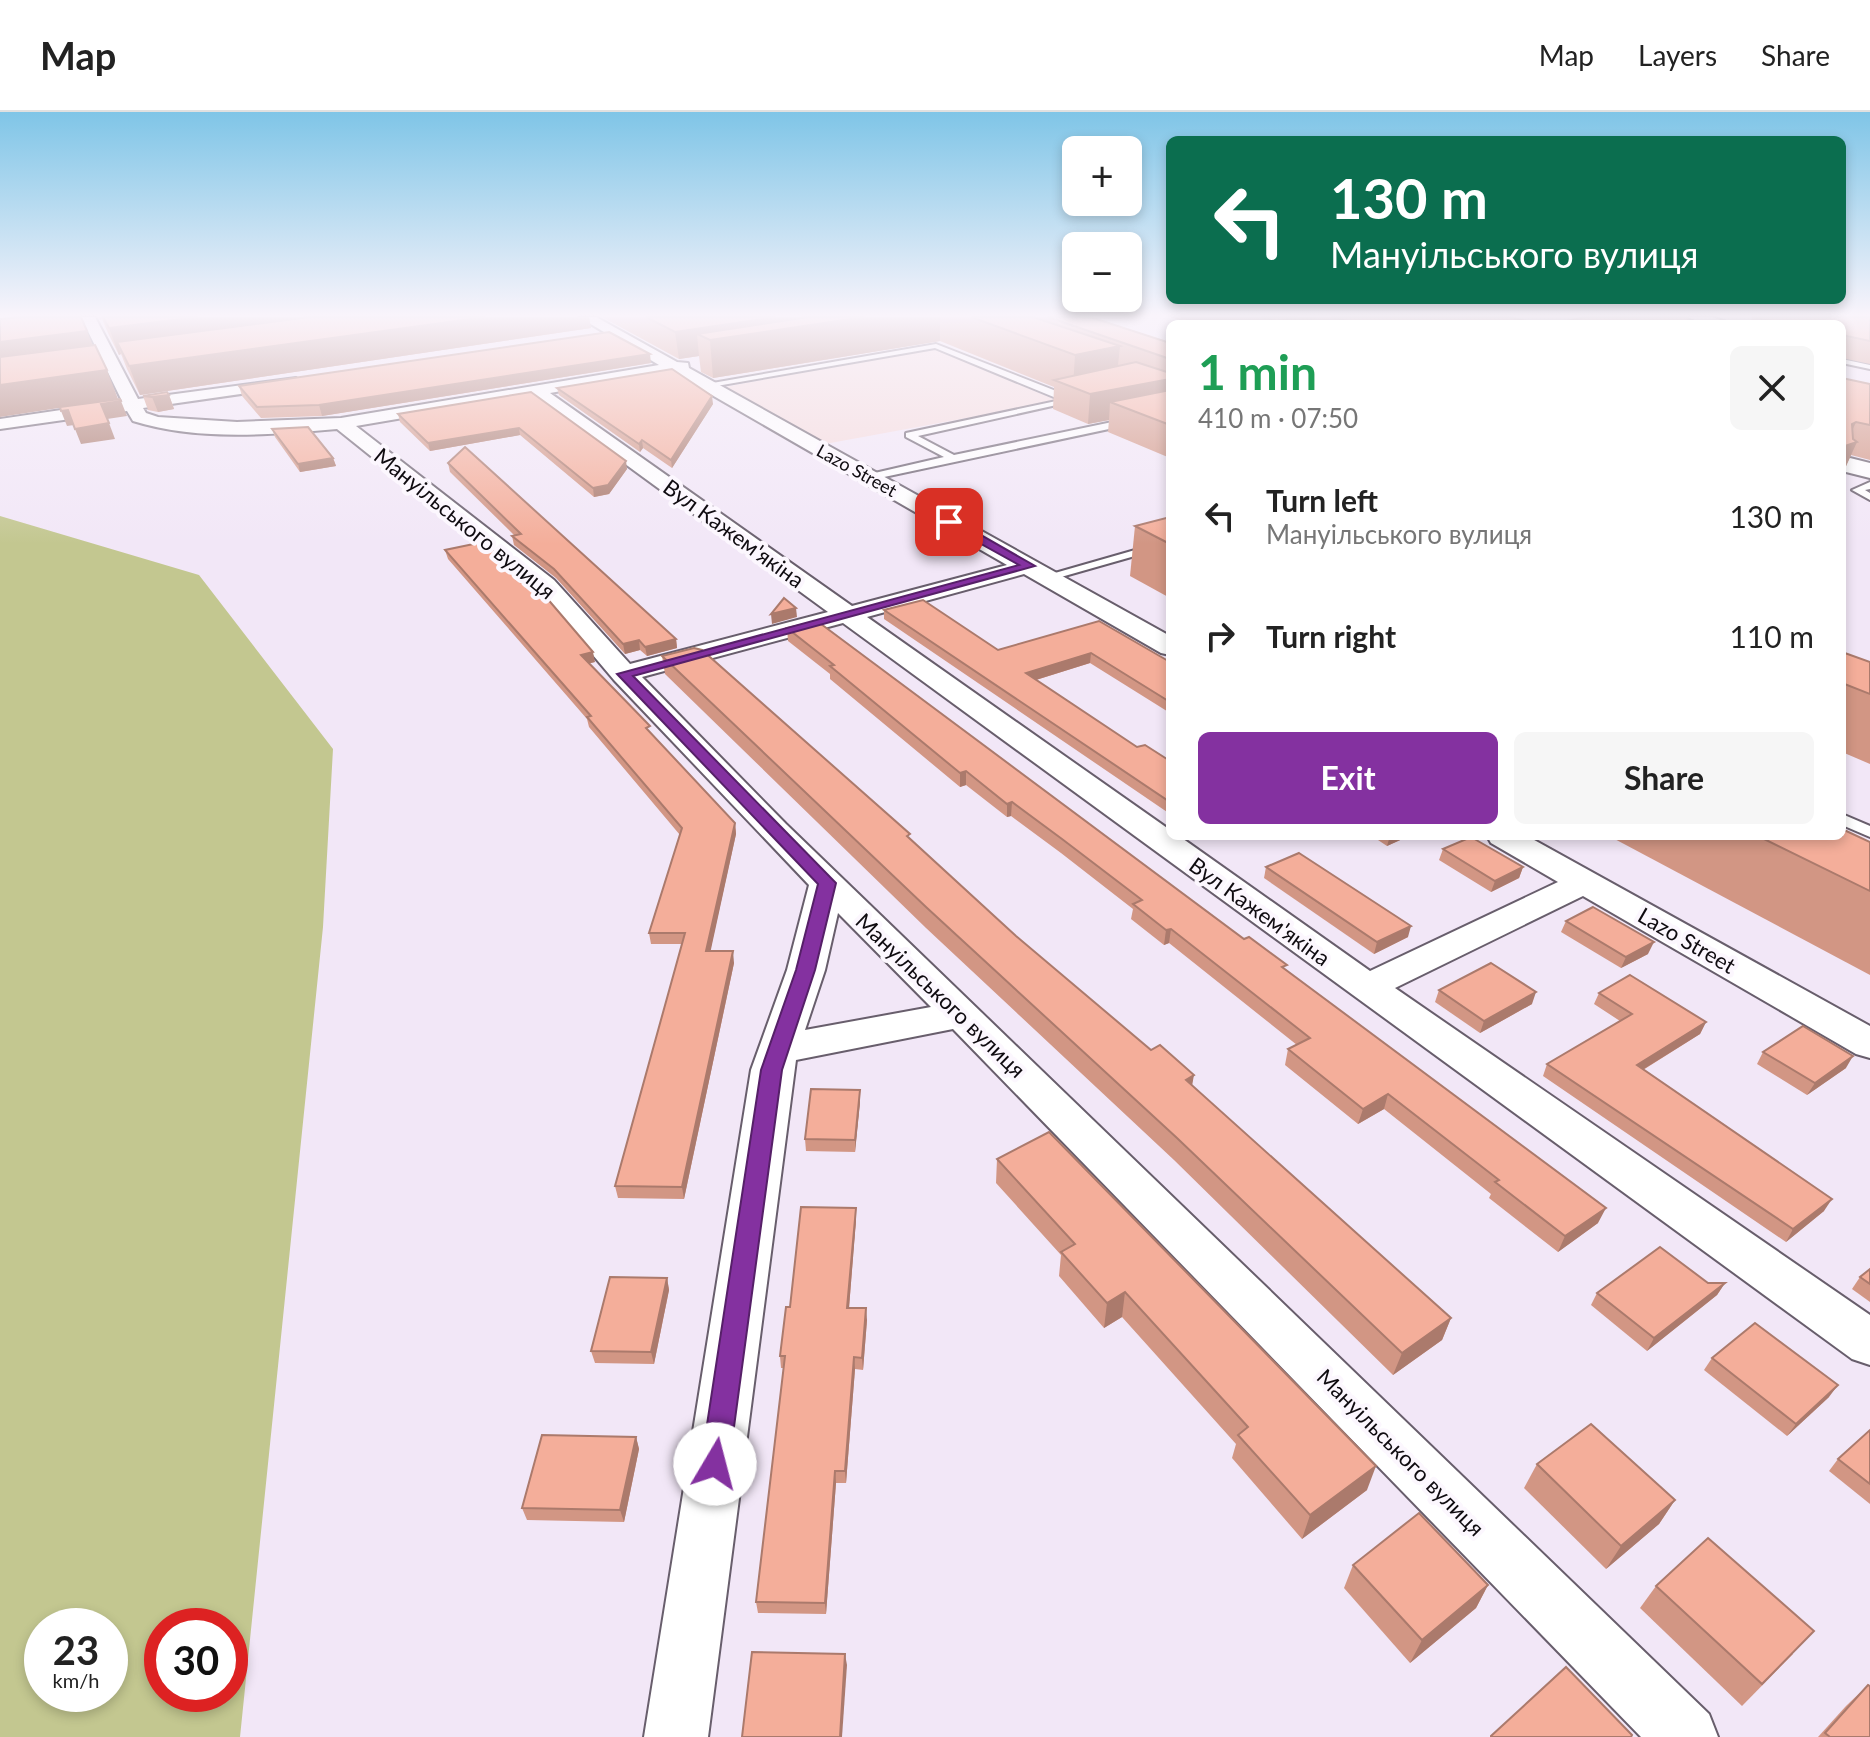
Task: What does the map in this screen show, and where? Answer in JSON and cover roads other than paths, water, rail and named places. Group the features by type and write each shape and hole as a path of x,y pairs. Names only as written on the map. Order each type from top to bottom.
{"street":[{"path":"128,393 139,417 150,422 216,427 320,426 525,393"},
{"path":"0,424 217,393"},
{"name":"Вул Кажем'якіна","path":"539,393 1367,987 1870,1343"},
{"name":"Lazo Street","path":"719,393 1166,645"},
{"name":"Мануільського вулиця","path":"341,423 546,585 624,674 827,883 1686,1737"},
{"path":"1846,466 1863,481"},
{"path":"624,674 846,613 1038,571"},
{"name":"Lazo Street","path":"1510,840 1870,1044"},
{"path":"1367,987 1585,882"},
{"path":"676,1737 772,1070 806,970 827,883"},
{"path":"779,1049 962,1014"}],"lane":[{"path":"1050,393 1070,401"},
{"path":"953,458 909,435 1084,398"},
{"path":"870,477 1166,414"},
{"path":"1863,481 1870,485"},
{"path":"1846,493 1863,481"},
{"path":"1863,481 1870,497"},
{"path":"1038,571 1166,544"},
{"path":"1846,821 1870,832"}]}
